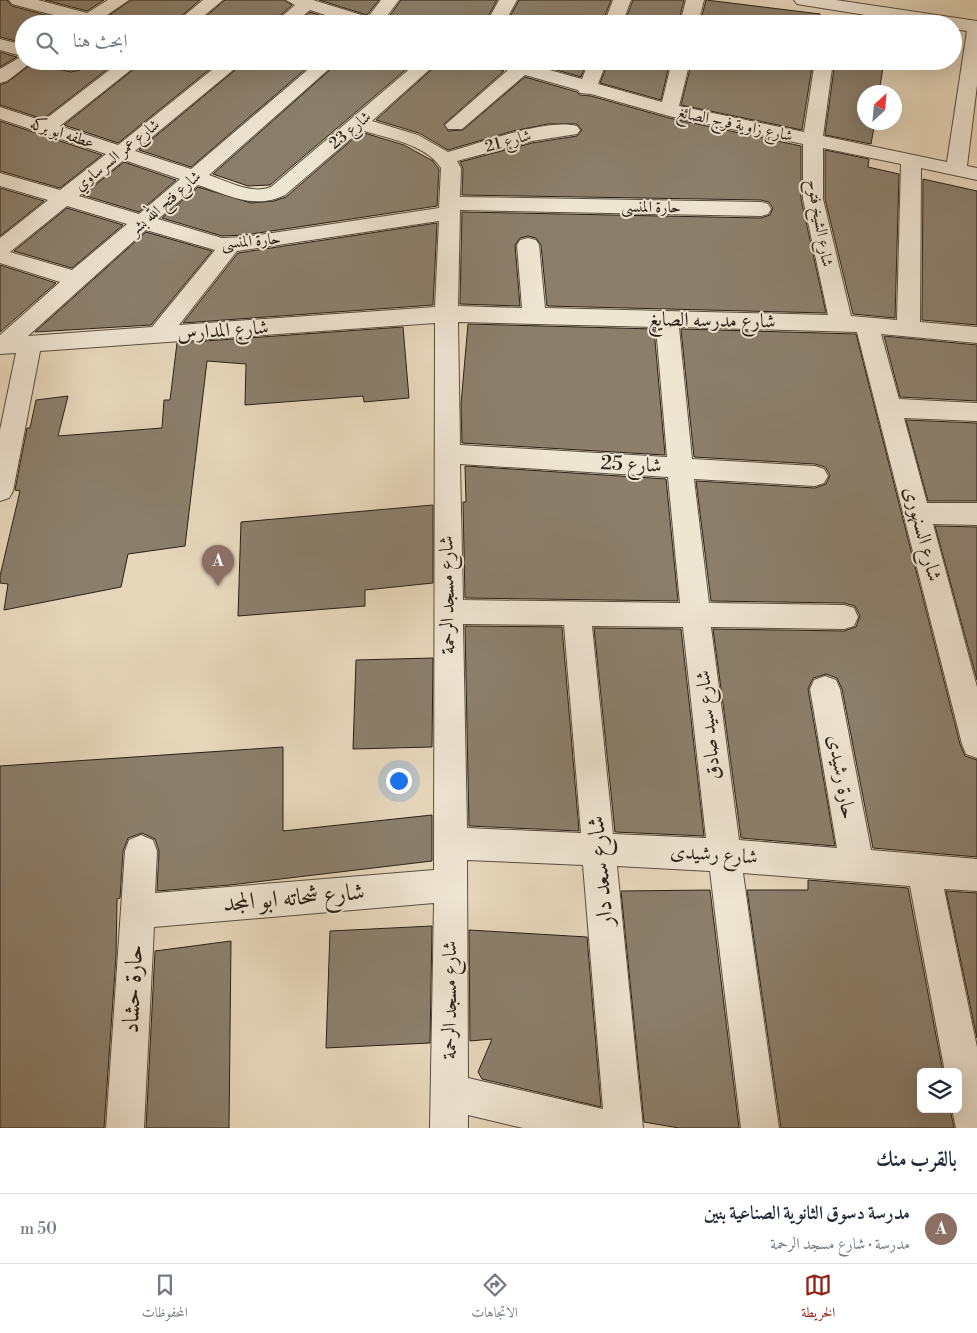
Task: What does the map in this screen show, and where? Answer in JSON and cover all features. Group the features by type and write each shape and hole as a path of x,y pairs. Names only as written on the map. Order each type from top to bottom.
{"street":[{"path":"18,0 67,15"},
{"path":"96,15 120,0"},
{"path":"195,15 214,0"},
{"path":"379,15 390,0"},
{"path":"500,15 508,0"},
{"path":"616,15 622,0"},
{"path":"691,15 695,0"},
{"path":"803,0 832,2 911,15"},
{"path":"289,15 300,1 344,15"},
{"path":"830,15 832,2"},
{"path":"956,169 977,26 962,24"},
{"path":"0,44 15,48"},
{"path":"0,77 15,67"},
{"path":"46,128 121,70"},
{"name":"شارع عمر السرساوي","path":"0,249 224,70"},
{"name":"شارع فتح الله بشر","path":"1,346 319,70"},
{"name":"شارع 23","path":"267,196 278,191 420,70"},
{"path":"455,125 520,70"},
{"name":"شارع زاوية فرج الصائغ","path":"524,70 587,89 669,110 977,174"},
{"path":"587,89 594,70"},
{"path":"669,110 678,70"},
{"name":"شارع الشيخ فتوح","path":"817,70 813,140 813,199 854,324"},
{"name":"عطفه ابو بركه","path":"0,113 253,196 267,196"},
{"path":"359,123 432,149 447,158"},
{"name":"شارع 21","path":"447,158 531,135 570,130"},
{"name":"شارع مسجد الرحمة","path":"447,158 451,168 446,314 451,843 450,1128"},
{"path":"908,328 911,160"},
{"name":"حارة المنسى","path":"0,178 212,243 230,246 451,208 761,209"},
{"path":"528,245 534,317"},
{"path":"158,336 230,246"},
{"path":"0,256 76,279"},
{"name":"شارع مدرسه الصايغ","path":"446,314 854,324 977,335"},
{"name":"شارع المدارس","path":"1,346 446,314"},
{"name":"شارع سيد صادق","path":"668,320 679,467 723,855 760,1128"},
{"name":"شارع السنهورى","path":"854,324 889,408 977,744"},
{"path":"0,491 30,344"},
{"path":"889,408 977,412"},
{"name":"شارع 25","path":"447,454 815,476"},
{"path":"916,513 977,514"},
{"path":"449,612 844,617"},
{"name":"شارع سعد دار","path":"577,614 624,1128"},
{"name":"حارة رشيدى","path":"825,689 857,865"},
{"name":"شارع رشيدى","path":"451,843 723,855 977,876"},
{"name":"حارة حشاد","path":"125,1128 141,851"},
{"path":"922,870 975,1128"},
{"name":"شارع شحاته ابو المجد","path":"137,911 450,885"},
{"path":"449,1092 604,1128"}],"building":[{"path":"0,0 7,0 12,6 46,15 15,15 15,41 0,37"},
{"path":"45,0 104,0 87,11"},
{"path":"131,0 200,0 182,15 109,15"},
{"path":"225,0 284,0 292,5 281,15 208,15"},
{"path":"319,0 379,0 367,15"},
{"path":"401,0 497,0 489,15 390,15"},
{"path":"519,0 611,0 605,15 511,15"},
{"path":"633,0 684,0 680,15 627,15"},
{"path":"706,0 820,14 820,15 702,15"},
{"path":"310,12 319,15 306,15"},
{"path":"0,52 15,56 15,58 0,67"},
{"path":"23,70 62,70 71,72 106,70 43,119 0,105 0,85 8,82"},
{"path":"133,70 209,70 118,143 64,125"},
{"path":"235,70 304,70 191,167 139,150"},
{"path":"330,70 405,70 270,185 248,186 213,174"},
{"path":"431,70 500,70 504,71 444,124 448,131 463,130 525,77 577,92 580,95 591,96 669,118 801,146 801,199 826,313 547,306 541,245 536,238 528,236 520,238 515,245 520,306 460,304 462,212 761,218 770,215 773,208 769,202 761,200 462,195 463,168 460,162 532,143 577,136 582,130 577,124 548,124 513,131 448,150 419,133 376,120"},
{"path":"556,70 584,70 581,77"},
{"path":"605,70 668,70 661,100 600,83"},
{"path":"690,70 812,70 802,130 681,105"},
{"path":"834,70 883,70 880,85 857,85 857,130 874,130 871,144 825,135"},
{"path":"0,121 102,155 60,188 0,171"},
{"path":"361,132 404,145 433,161 439,169 437,206 245,235 222,236 162,218 198,187 251,203 274,201 286,197"},
{"path":"825,150 869,159 868,167 899,174 895,318 853,314 825,199"},
{"path":"124,162 176,180 139,212 83,195"},
{"path":"923,179 977,191 977,325 922,320"},
{"path":"0,188 44,201 0,236"},
{"path":"67,208 123,225 72,268 14,251"},
{"path":"437,223 433,305 183,323 238,253"},
{"path":"146,232 212,251 151,325 35,332"},
{"path":"0,265 56,283 0,332"},
{"path":"468,324 654,329 665,455 462,443 461,404"},
{"path":"403,327 409,398 364,402 363,396 245,405 246,364 207,361 185,546 128,554 121,587 4,610 8,584 0,583 0,576 20,491 15,490 27,428 30,428 36,400 68,396 58,436 162,428 164,400 170,400 177,343"},
{"path":"681,329 856,334 960,744 965,756 977,760 977,857 873,848 842,689 837,678 826,674 813,678 808,689 835,846 741,838 713,629 844,631 856,627 860,616 855,606 844,603 711,601 696,481 815,488 826,484 830,475 825,467 815,464 694,457"},
{"path":"884,336 977,345 977,401 900,397"},
{"path":"906,420 977,423 977,501 928,501"},
{"path":"465,466 666,479 678,601 465,598 463,502 466,502"},
{"path":"433,505 433,583 365,590 365,606 238,616 241,522"},
{"path":"935,526 977,527 977,680"},
{"path":"465,626 562,627 579,831 469,826"},
{"path":"594,628 681,629 704,836 615,832"},
{"path":"433,658 432,747 353,749 356,660"},
{"path":"283,747 283,831 432,815 432,861 230,885 157,891 159,851 155,839 142,833 128,838 123,851 120,898 117,899 116,956 104,1128 0,1128 0,766"},
{"path":"808,880 908,888 942,1068 917,1068 917,1113 951,1113 954,1128 781,1128 747,890 808,890"},
{"path":"710,890 739,1128 679,1128 644,1122 621,891"},
{"path":"946,891 977,893 977,1038"},
{"path":"432,926 430,1043 326,1048 330,931"},
{"path":"469,930 587,937 601,1107 482,1079 478,1072 492,1039 470,1041"},
{"path":"231,941 229,1128 146,1128 155,951"}],"place":[{"name":"مدرسة دسوق الثانوية الصناعية بنين","path":"218,586"}]}
